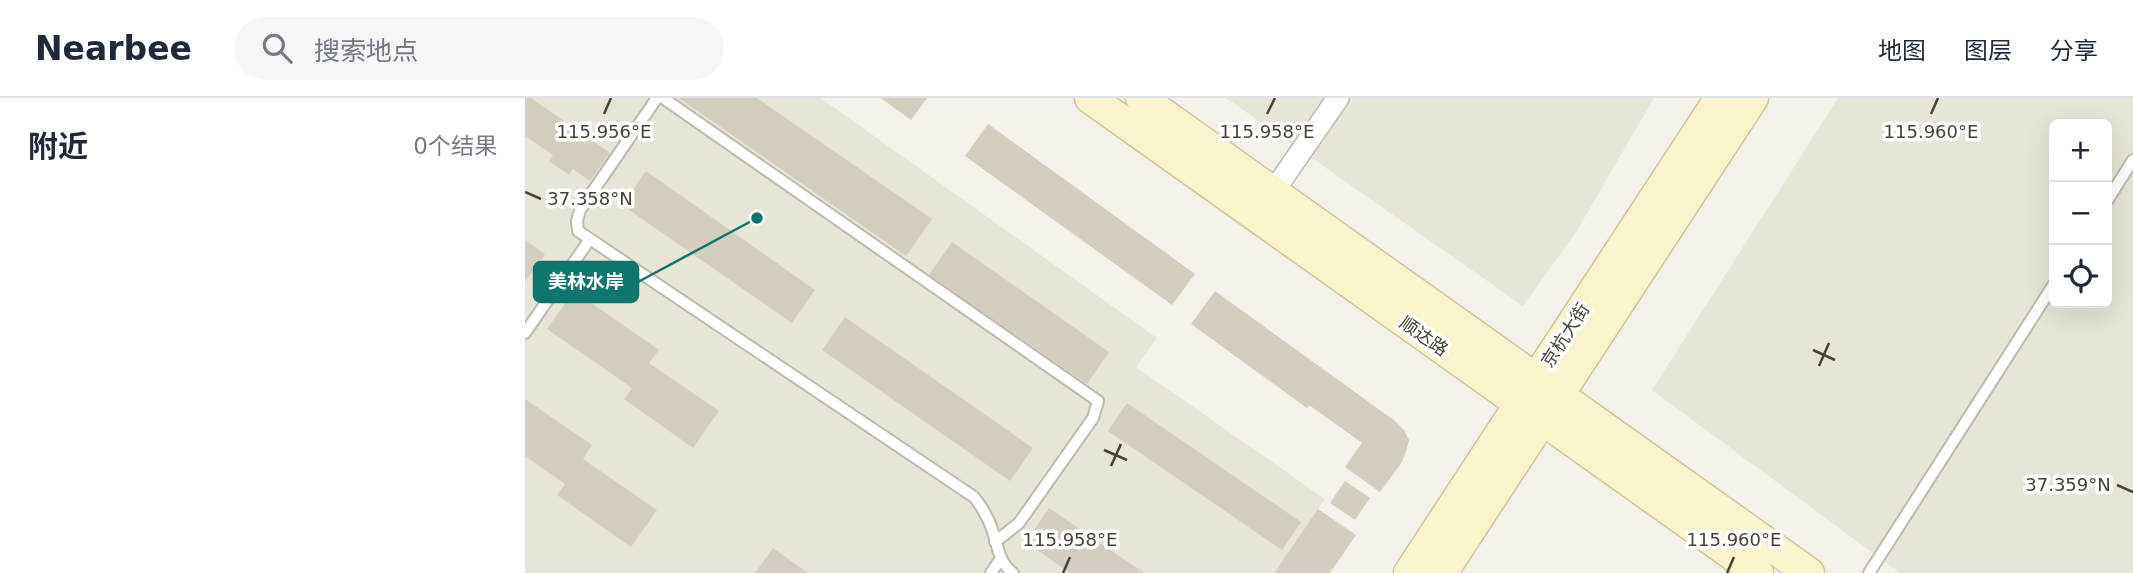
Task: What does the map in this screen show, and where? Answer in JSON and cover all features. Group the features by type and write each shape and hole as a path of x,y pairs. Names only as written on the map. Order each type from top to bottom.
{"main road":[{"name":"顺达路","path":"1090,98 1758,573"},
{"name":"顺达路","path":"1141,98 1809,573"},
{"name":"京杭大街","path":"1442,573 1531,412 1720,98"},
{"name":"京杭大街","path":"1547,387 1753,98"},
{"name":"京杭大街","path":"1409,573 1531,412"}],"street":[{"path":"1273,192 1338,98"}],"lane":[{"path":"657,98 580,210 578,231 974,496 993,531 1007,569 1013,573"},
{"path":"663,98 1098,401 1093,418 1019,523 995,542"},
{"path":"2112,193 2133,160"},
{"path":"525,333 590,239"},
{"path":"1870,573 2049,292"},
{"path":"991,573 1002,558"}],"shaded area":[{"path":"525,98 821,98 1157,338 1136,367 1325,499 1274,573 525,573"},
{"path":"1226,98 1654,98 1576,232 1523,306"},
{"path":"1838,98 2133,98 2133,573 1900,573 1652,390"}],"building":[{"path":"525,98 531,98 610,153 590,181 573,169 569,175 549,161 553,155 525,136"},
{"path":"679,98 757,98 932,219 906,256"},
{"path":"881,98 927,98 911,120"},
{"path":"988,124 1195,274 1172,305 965,156"},
{"path":"646,171 815,290 792,323 622,205"},
{"path":"525,240 545,254 525,282"},
{"path":"952,242 1109,352 1087,384 929,275"},
{"path":"574,291 659,350 649,363 719,411 693,448 624,399 632,388 547,329"},
{"path":"1215,291 1404,430 1409,440 1402,462 1380,492 1345,467 1362,443 1309,405 1307,408 1191,324"},
{"path":"845,317 1033,448 1010,481 822,350"},
{"path":"525,399 592,445 583,459 657,510 631,547 557,495 565,484 525,456"},
{"path":"1127,403 1301,522 1282,550 1108,431"},
{"path":"1345,481 1370,498 1355,520 1330,503"},
{"path":"1049,508 1144,573 1070,573 1026,542"},
{"path":"1318,509 1356,535 1330,573 1274,573"},
{"path":"773,548 808,573 755,573"}],"place":[{"name":"美林水岸","path":"757,218"}]}
